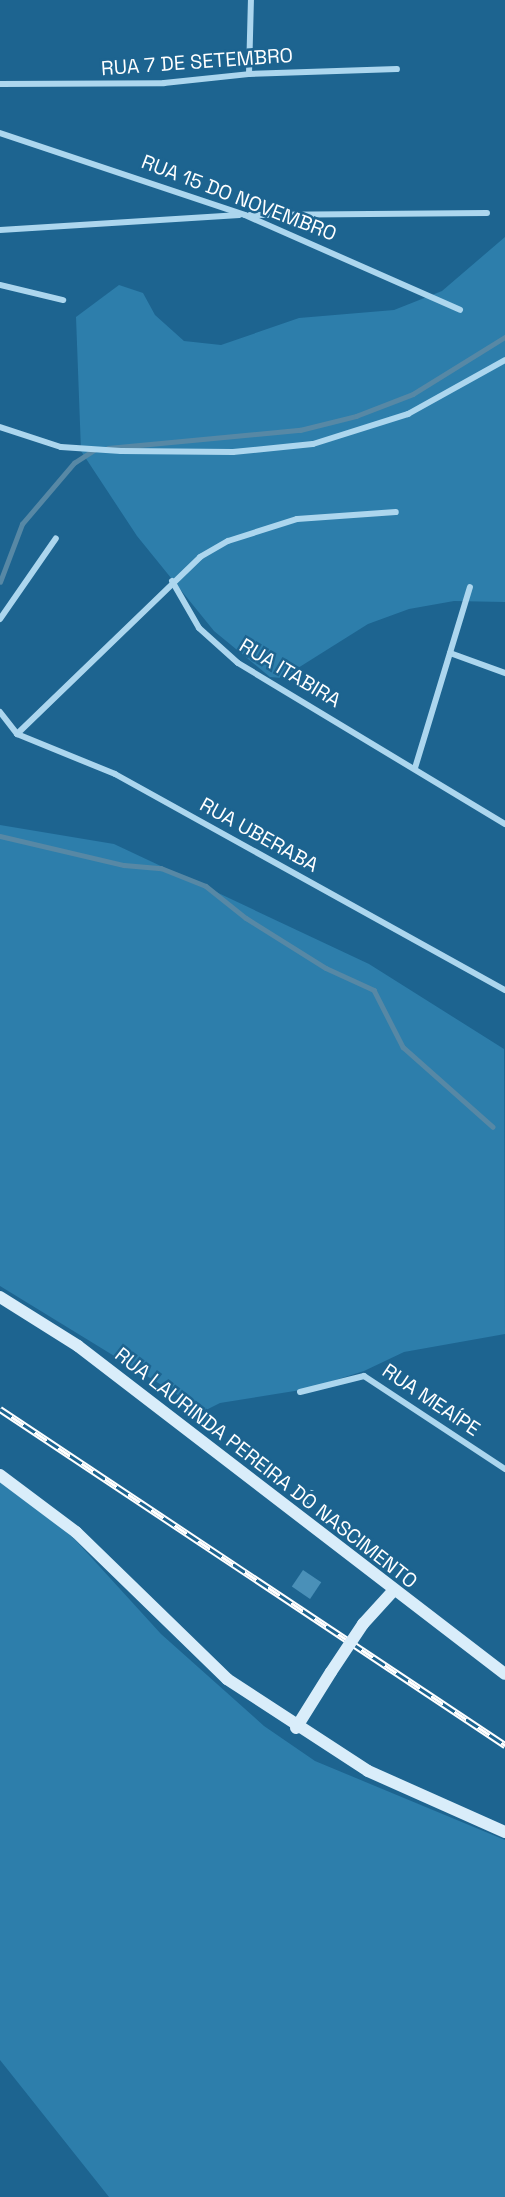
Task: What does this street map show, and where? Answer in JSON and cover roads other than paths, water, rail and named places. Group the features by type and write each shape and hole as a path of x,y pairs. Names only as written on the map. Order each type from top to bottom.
{"street":[{"path":"249,74 251,0"},
{"name":"RUA 7 DE SETEMBRO","path":"0,84 164,83 249,74 397,69"},
{"name":"RUA 15 DO NOVEMBRO","path":"0,134 245,215 460,310"},
{"path":"0,230 245,215 487,213"},
{"path":"0,285 63,300"},
{"path":"0,427 61,447 121,451 233,452 313,444 408,414 505,360"},
{"path":"0,712 17,734 172,581 200,557 260,529 297,519 396,512"},
{"path":"0,619 56,538"},
{"name":"RUA ITABIRA","path":"172,581 199,628 238,663 505,824"},
{"path":"415,768 470,587"},
{"path":"450,653 505,673"},
{"name":"RUA UBERABA","path":"17,734 116,774 505,990"},
{"name":"RUA LAURINDA PEREIRA DO NASCIMENTO","path":"0,1297 87,1353 393,1592 502,1671"},
{"name":"RUA MEAÍPE","path":"300,1392 364,1376 505,1469"},
{"path":"0,1475 76,1532 227,1679 296,1728 369,1771 505,1832"},
{"path":"296,1728 363,1624 393,1592"}],"waterway":[{"path":"108,448 300,430 356,416 413,394 505,337"},
{"path":"0,582 22,524 74,463 94,450"},
{"path":"0,836 124,865 161,868 206,886 246,918 326,968 374,990 403,1047 493,1127"}],"railway":[{"path":"0,1409 505,1745"}]}
